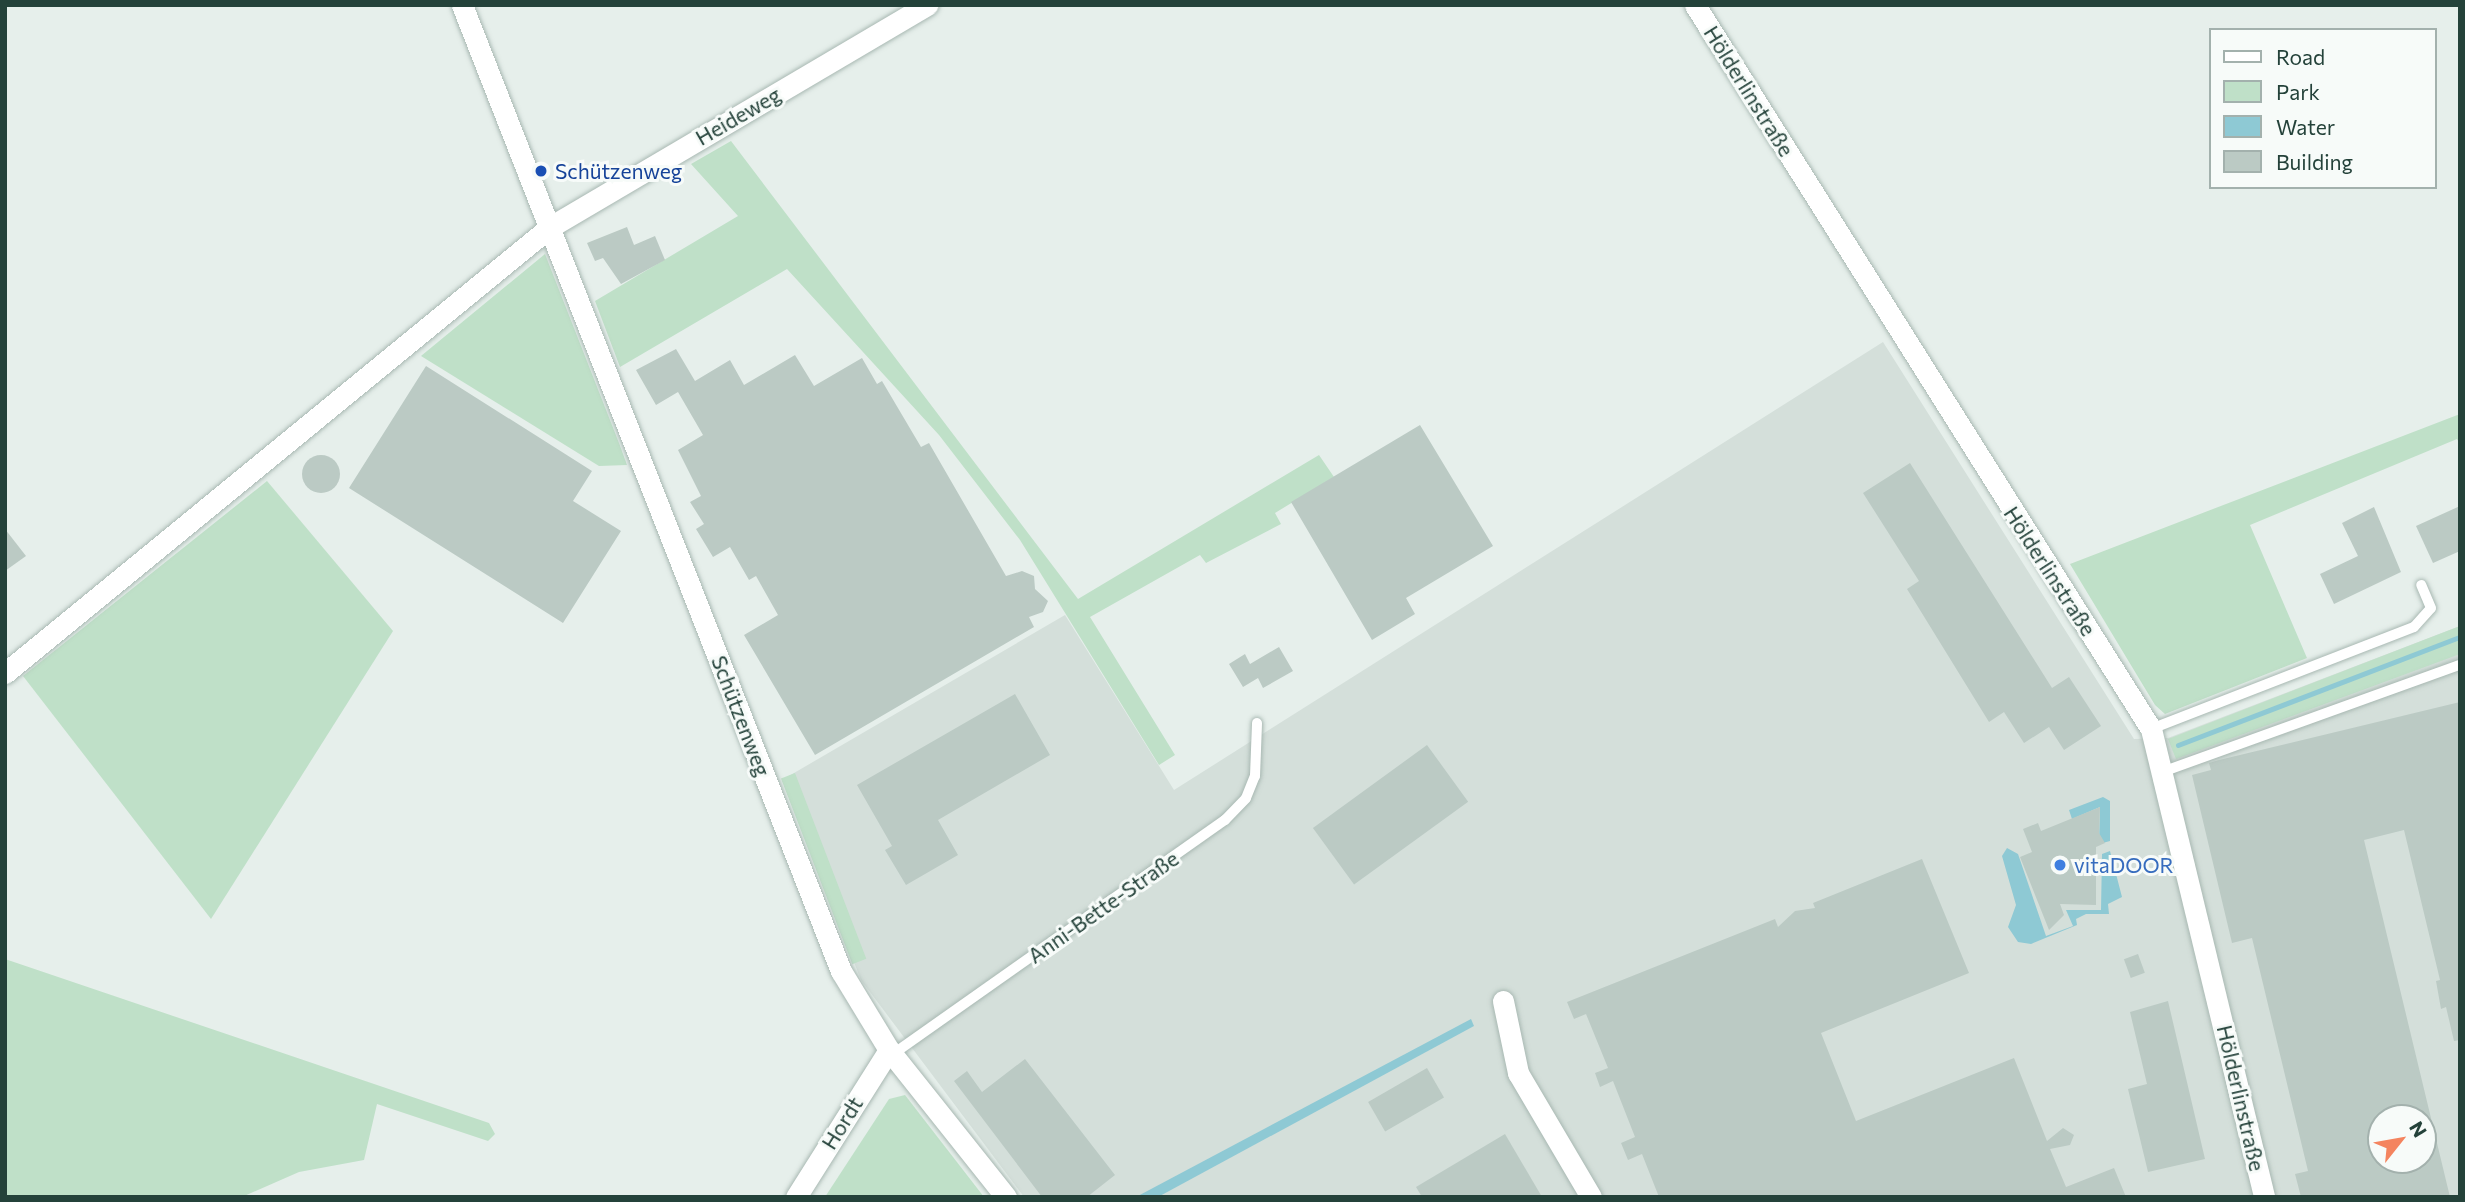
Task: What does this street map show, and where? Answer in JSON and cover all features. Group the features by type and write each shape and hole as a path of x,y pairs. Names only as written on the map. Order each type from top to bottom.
{"street":[{"name":"Schützenweg","path":"461,5 841,971 891,1052 1006,1197"},
{"name":"Heideweg","path":"5,673 550,227 927,5"},
{"name":"Hölderlinstraße","path":"1695,5 2151,729 2264,1197"},
{"path":"1503,1001 1518,1073 1591,1197"},
{"name":"Hordt","path":"796,1197 891,1052"}],"lane":[{"path":"2151,729 2414,628 2431,608 2421,585"},
{"path":"2162,772 2460,665"},
{"name":"Anni-Bette-Straße","path":"891,1052 1225,820 1241,805 1255,776 1257,723"}],"shaded area":[{"path":"1883,342 2134,739 2168,738 2460,626 2460,1197 1024,1197 861,980 782,780 1065,615 1174,790"}],"green space":[{"path":"731,141 1078,599 1319,455 1334,477 1275,513 1281,524 1206,563 1200,555 1090,617 1175,755 1159,765 1020,540 939,435 787,269 620,367 595,301 738,216 691,164"},
{"path":"545,254 627,465 599,466 421,356"},
{"path":"2460,414 2460,444 2457,439 2250,525 2307,658 2165,714 2155,705 2070,564"},
{"path":"267,481 393,631 211,919 23,676"},
{"path":"2460,626 2460,654 2176,759 2168,739"},
{"path":"795,773 866,959 852,964 781,778"},
{"path":"5,959 489,1123 495,1134 488,1141 377,1104 364,1160 299,1172 242,1197 5,1197"},
{"path":"905,1095 984,1197 825,1197 889,1099"}],"water":[{"path":"2103,797 2110,801 2110,841 2099,844 2100,807 2072,819 2069,810"},
{"path":"2007,848 2018,854 2046,936 2073,926 2066,910 2101,910 2102,854 2110,851 2122,897 2108,904 2109,914 2086,914 2076,919 2077,925 2031,944 2018,942 2008,927 2016,905 2002,856"},
{"path":"1471,1019 1474,1026 1158,1197 1136,1197"}],"building":[{"path":"627,227 634,245 655,236 665,260 621,284 603,258 595,261 587,243"},
{"path":"676,349 695,381 730,360 744,385 795,355 814,386 862,358 877,384 882,381 921,447 929,443 1006,576 1022,571 1034,576 1035,589 1048,601 1043,612 1029,617 1034,627 815,755 744,635 778,615 756,576 749,580 730,547 713,557 696,529 704,524 690,502 701,496 678,450 703,435 678,392 656,405 636,370"},
{"path":"426,366 592,471 573,501 621,531 563,623 349,488"},
{"path":"1420,425 1493,546 1406,598 1415,614 1372,640 1291,502"},
{"path":"321,455 334,461 340,474 334,487 321,493 308,487 302,474 308,461"},
{"path":"1910,463 2052,688 2069,677 2101,726 2064,750 2049,727 2024,743 2004,712 1989,722 1907,589 1919,581 1863,493"},
{"path":"2460,506 2460,551 2433,563 2416,526"},
{"path":"2374,507 2401,572 2334,604 2320,574 2358,556 2342,523"},
{"path":"5,529 26,556 5,571"},
{"path":"1279,647 1293,671 1263,688 1258,678 1243,687 1229,664 1245,654 1250,664"},
{"path":"1015,694 1050,755 938,820 958,855 906,885 885,850 892,846 857,785"},
{"path":"2460,702 2460,1040 2454,1041 2446,1007 2441,1009 2436,981 2440,980 2404,830 2364,840 2428,1104 2367,1104 2367,1174 2437,1174 2437,1143 2450,1197 2301,1197 2295,1174 2308,1171 2252,938 2232,943 2192,775 2211,770 2209,763"},
{"path":"1427,745 1468,802 1354,885 1313,828"},
{"name":"vitaDOOR","path":"2100,807 2099,833 2105,843 2096,847 2096,905 2060,904 2064,915 2049,930 2020,857 2032,852 2023,829 2038,823 2041,831"},
{"path":"1922,859 1969,973 1821,1033 1856,1121 2014,1058 2047,1141 2063,1128 2074,1135 2070,1145 2050,1149 2066,1187 2114,1168 2126,1197 1659,1197 1642,1154 1628,1160 1621,1143 1635,1137 1613,1081 1600,1087 1595,1073 1608,1068 1586,1014 1574,1019 1567,1002 1775,919 1778,927 1795,911 1815,908 1813,903"},
{"path":"2138,954 2145,973 2131,978 2124,959"},
{"path":"2168,1001 2205,1159 2148,1172 2128,1089 2147,1084 2130,1012"},
{"path":"1025,1059 1115,1175 1087,1197 1042,1197 954,1081 967,1071 982,1092"},
{"path":"1427,1068 1444,1097 1385,1131 1368,1102"},
{"path":"1505,1134 1542,1197 1422,1197 1416,1187"}],"waterway":[{"path":"2178,745 2460,637"}],"place":[{"name":"Schützenweg","path":"541,171"},
{"name":"vitaDOOR","path":"2060,865"}]}
